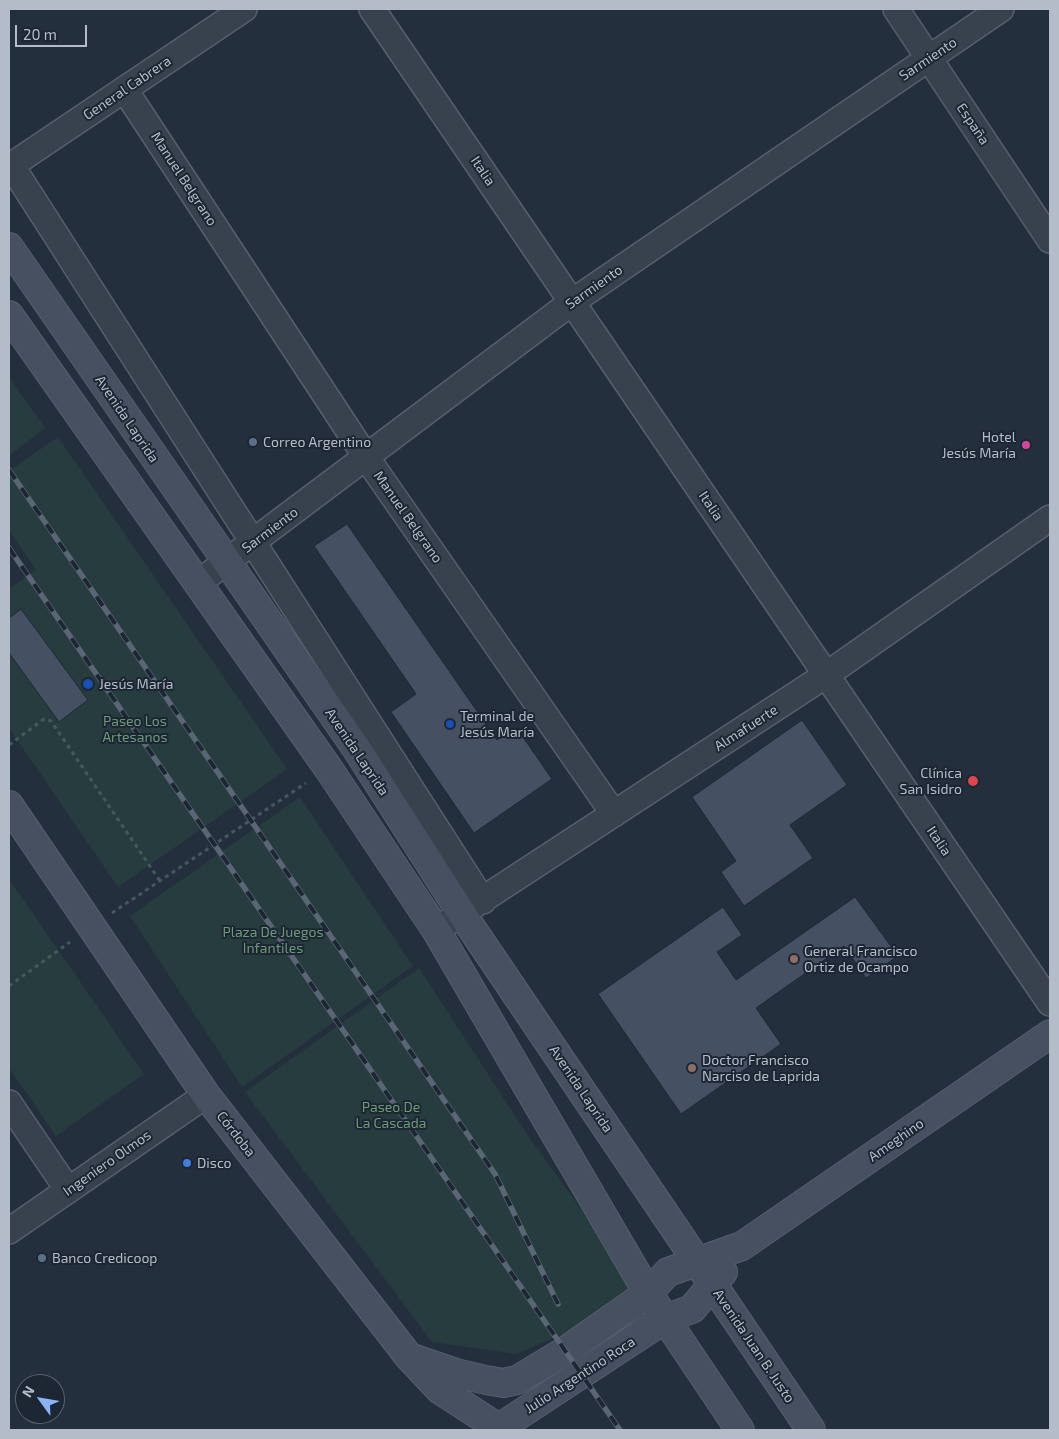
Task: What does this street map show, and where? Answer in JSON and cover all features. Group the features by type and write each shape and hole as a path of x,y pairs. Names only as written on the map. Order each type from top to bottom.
{"main road":[{"name":"Avenida Laprida","path":"9,247 226,563 356,748 473,908 698,1262"},
{"path":"9,315 328,768 436,930 648,1293 740,1430"},
{"name":"Córdoba","path":"9,805 206,1095 409,1357 440,1390 498,1430"},
{"name":"Ameghino","path":"409,1357 456,1373 486,1380 503,1383 517,1380 565,1351 648,1293 668,1272 742,1246 1050,1034"},
{"name":"Ameghino","path":"665,1319 692,1310 742,1246"},
{"name":"Avenida Juan B. Justo","path":"698,1262 811,1430"},
{"name":"Julio Argentino Roca","path":"498,1430 665,1319"}],"street":[{"name":"General Cabrera","path":"10,166 244,9"},
{"name":"Italia","path":"372,9 1050,1003"},
{"name":"España","path":"896,9 1050,240"},
{"name":"Sarmiento","path":"198,583 572,302 1001,9"},
{"name":"Manuel Belgrano","path":"125,90 366,457 614,814"},
{"path":"10,166 254,542 375,735 473,908"},
{"name":"Almafuerte","path":"436,930 473,908 826,675 1050,518"},
{"name":"Ingeniero Olmos","path":"9,1231 206,1095"},
{"path":"9,1103 68,1190"}],"path":[{"path":"9,745 44,719 51,721 160,881"},
{"path":"9,986 92,926 328,768"}],"green space":[{"path":"9,377 45,428 9,456"},
{"name":"Paseo Los Artesanos","path":"58,437 287,769 118,887 9,728 9,589 36,570 9,530 9,471"},
{"name":"Plaza De Juegos Infantiles","path":"300,797 413,966 242,1087 130,916"},
{"path":"9,879 144,1074 56,1136 9,1068"},
{"name":"Paseo De La Cascada","path":"419,968 527,1134 636,1286 563,1334 516,1354 432,1342 245,1092"}],"building":[{"path":"347,524 497,740 516,727 552,779 474,833 391,712 416,694 314,546"},
{"path":"21,609 88,700 59,722 9,653 9,618"},
{"path":"802,720 847,785 790,825 813,858 744,906 721,872 736,861 692,797"},
{"path":"855,897 898,956 866,978 844,946 756,1008 781,1044 681,1114 598,994 723,907 742,935 717,952 736,980"}],"railway":[{"path":"9,470 495,1174 558,1304"},
{"path":"9,548 620,1430"}],"place":[{"name":"Correo Argentino","path":"253,442"},
{"name":"Hotel Jesús María","path":"1026,445"},
{"name":"Jesús María","path":"88,684"},
{"name":"Terminal de Jesús María","path":"450,724"},
{"name":"Clínica San Isidro","path":"973,781"},
{"name":"General Francisco Ortiz de Ocampo","path":"794,959"},
{"name":"Doctor Francisco Narciso de Laprida","path":"692,1068"},
{"name":"Disco","path":"187,1163"},
{"name":"Banco Credicoop","path":"42,1258"}]}
